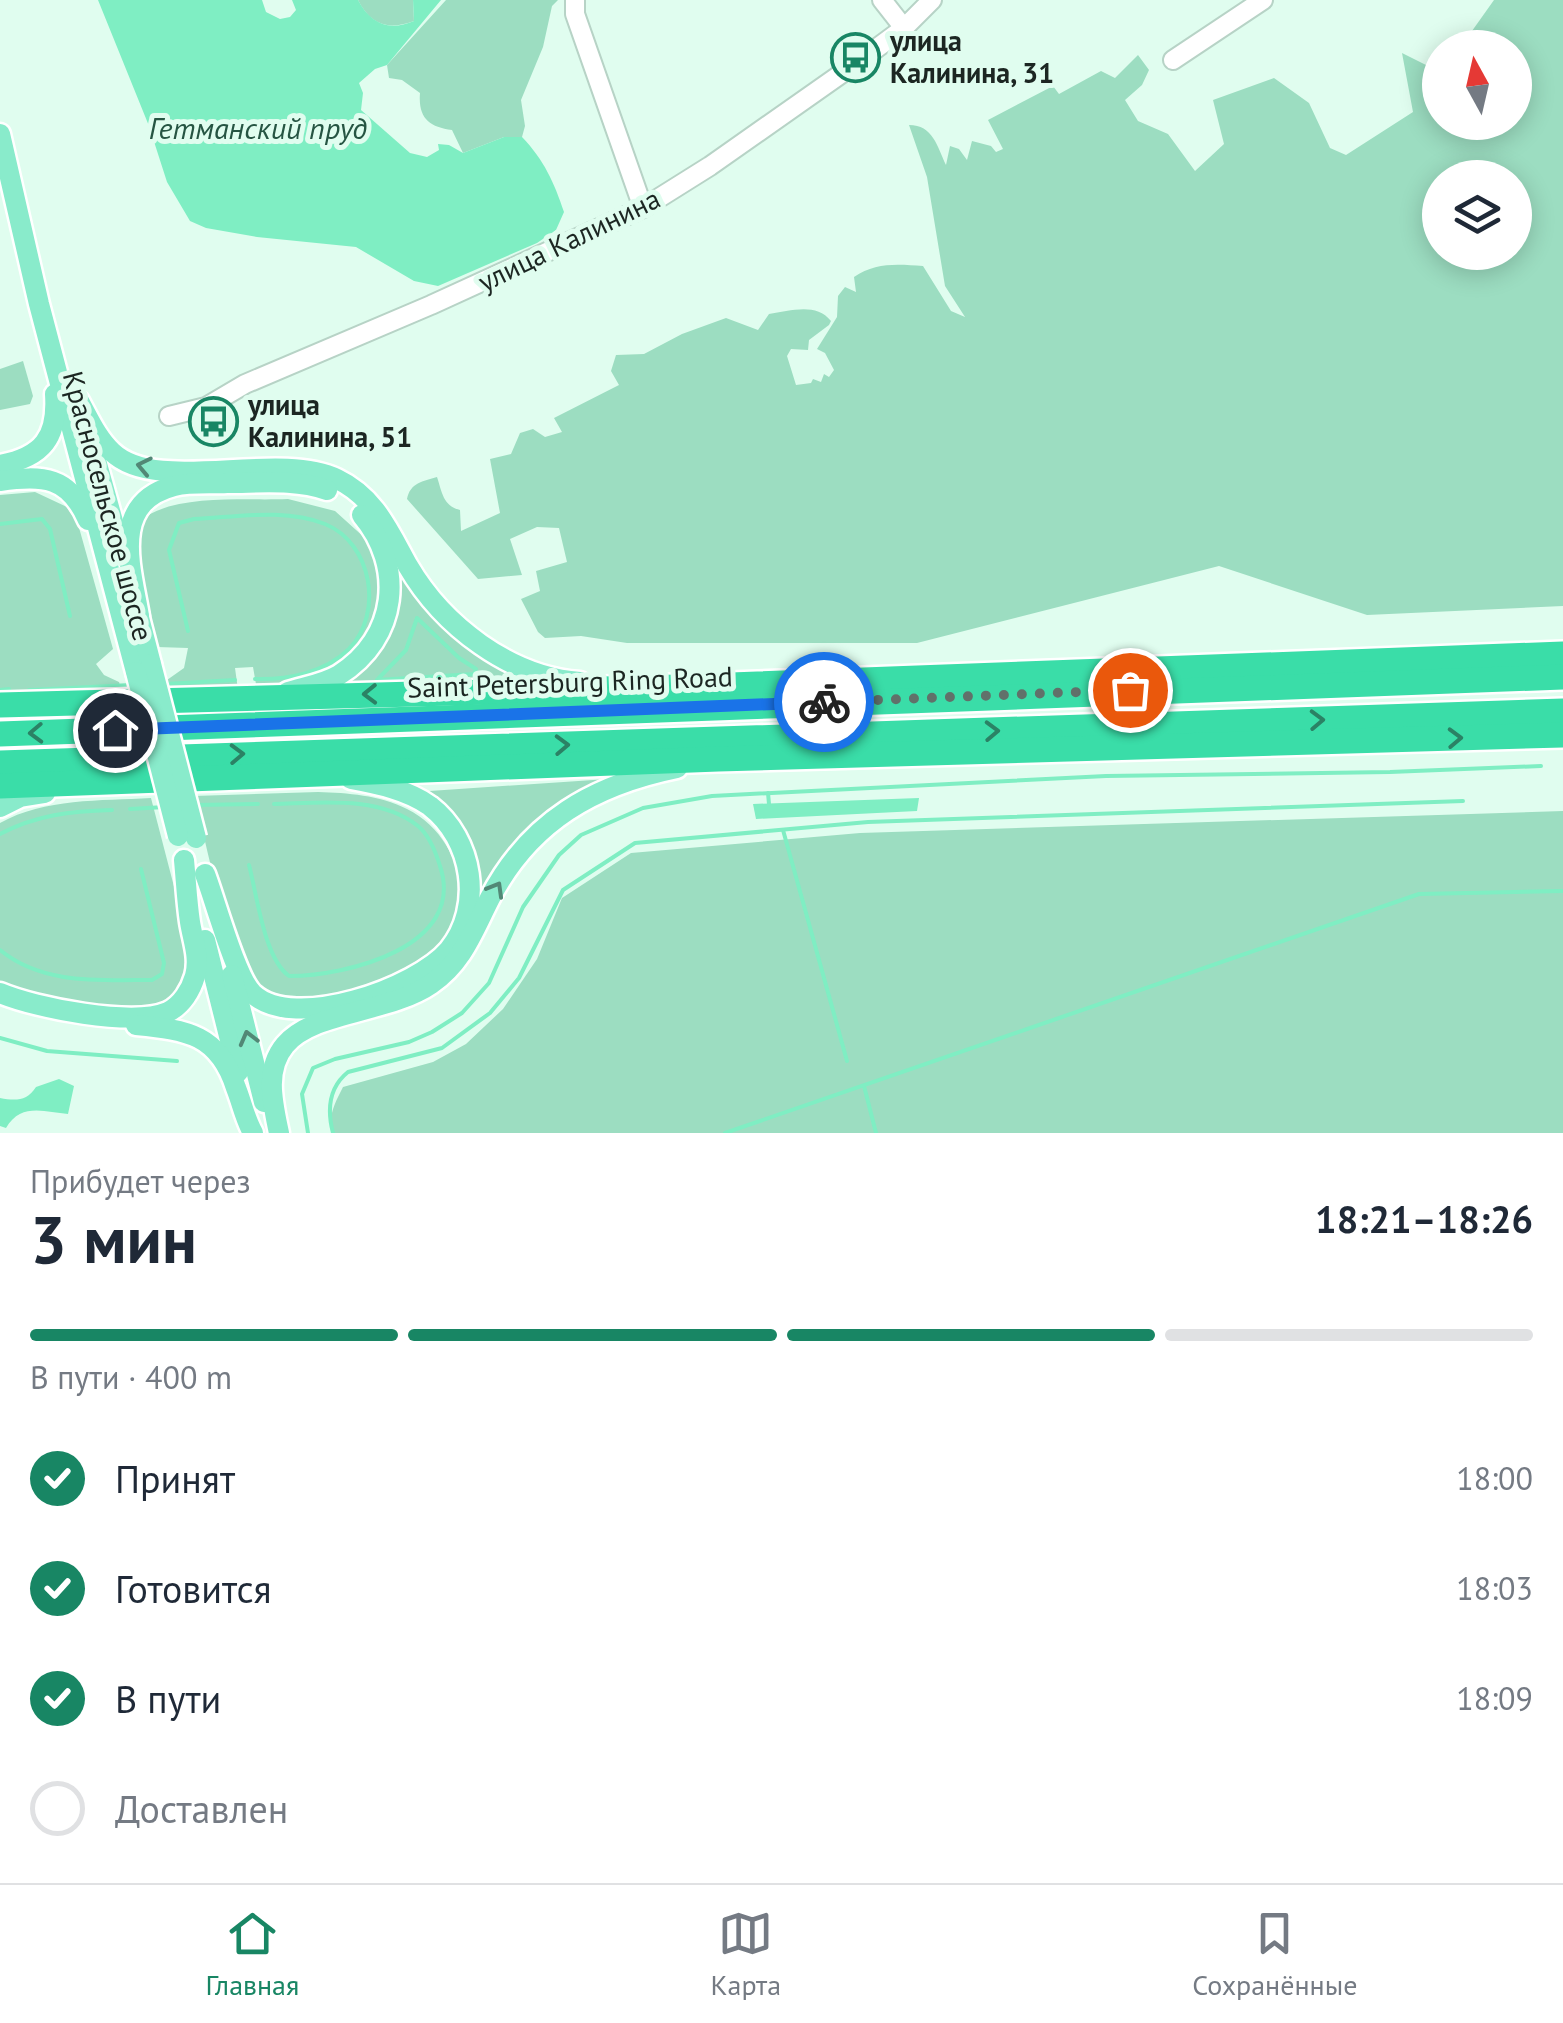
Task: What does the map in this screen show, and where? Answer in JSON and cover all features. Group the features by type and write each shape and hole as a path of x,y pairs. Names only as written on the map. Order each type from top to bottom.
{"highway":[{"path":"2,705 677,687 1563,654"},
{"path":"1045,673 1287,684"},
{"name":"Saint Petersburg Ring Road","path":"0,734 1287,684 1563,677"},
{"path":"0,763 1563,711"},
{"path":"0,786 1563,735"}],"main road":[{"name":"Красносельское шоссе","path":"0,134 139,616 137,644"},
{"name":"Красносельское шоссе","path":"10,172 39,304 110,574 137,644 187,837 206,874 275,1133"},
{"path":"0,465 20,462 51,436 56,414 39,304"},
{"path":"79,401 98,436 114,454 130,464 178,471 287,468 337,479 376,510 420,583 455,624 502,658 570,681 677,687"},
{"path":"0,480 28,477 52,480 66,487 80,502 110,574"},
{"path":"139,616 128,541 138,507 153,494 176,485 277,482 313,485 332,492 356,507 376,530 388,558 391,602 381,628 356,663 335,677 270,696"},
{"path":"275,1133 272,1078 276,1060 296,1035 311,1025 399,1001 446,973 473,936 501,878 540,830 563,811 628,781 718,760"},
{"path":"206,874 236,964 249,990 264,1001 285,1009 334,1004 379,993 433,965 450,949 467,913 470,883 464,850 447,821 427,804 396,789 330,776"},
{"path":"0,807 20,797 121,782"},
{"name":"Красносельское шоссе","path":"187,837 184,860 253,1133"},
{"path":"0,993 36,1006 143,1017 167,1012 181,1003 195,976 198,958 190,924 184,860"},
{"path":"0,1005 53,1018 162,1028 203,1039 224,1058 253,1133"}],"street":[{"path":"575,0 574,14 643,208"},
{"path":"882,0 904,28"},
{"name":"улица Калинина","path":"169,416 206,407 244,384 418,311 643,208 725,156 904,28 932,0"},
{"path":"1173,60 1263,0"}],"shaded area":[{"path":"358,0 413,0 414,21 380,23 368,15"},
{"path":"446,0 558,0 552,6 543,47 521,100 525,126 522,137 504,137 463,153 452,130 437,126 423,115 420,93 402,80 389,78 387,65"},
{"path":"1494,0 1563,0 1563,606 1367,615 1219,566 917,643 627,643 581,636 545,638 521,599 540,591 536,571 567,562 559,528 537,527 510,539 522,575 478,579 407,499 414,486 437,477 447,502 460,510 461,531 500,513 490,459 511,454 520,433 533,429 545,437 562,432 554,418 619,385 611,371 616,355 644,354 682,334 726,318 758,330 769,314 802,309 825,315 831,321 809,340 808,350 791,349 787,356 796,385 811,383 813,379 821,382 824,374 829,377 834,370 825,353 817,349 837,317 838,296 845,287 856,292 854,277 878,266 923,266 951,311 965,317 945,286 927,177 909,125 929,133 946,165 950,146 959,149 967,160 972,141 991,146 996,152 1003,149 988,120 1053,86 1059,94 1101,71 1115,78 1138,55 1149,70 1142,85 1125,100 1138,121 1168,134 1195,171 1224,144 1213,100 1274,78 1309,103 1330,148 1346,155 1413,112 1402,53 1422,63 1422,140 1532,140 1532,30 1473,30"},
{"path":"23,361 33,396 30,404 0,410 0,369"},
{"path":"35,492 67,507 78,524 113,649 96,664 104,675 119,682 123,696 0,701 0,495"},
{"path":"288,499 335,511 376,548 383,605 352,661 275,690 257,690 253,667 235,668 238,690 170,693 167,680 184,668 188,648 157,647 139,578 138,522 170,506 189,503"},
{"path":"406,578 536,680 333,692 375,659 394,617 399,581"},
{"path":"623,778 597,789 478,900 472,868 415,792"},
{"path":"318,792 386,801 424,820 449,850 457,868 460,907 446,945 404,979 311,1003 282,1003 265,996 252,982 241,960 221,904 194,796"},
{"path":"151,798 191,952 188,980 173,1001 142,1010 52,1002 0,984 0,823 54,805"},
{"path":"1563,811 1563,1133 332,1133 332,1115 343,1087 433,1062 466,1044 503,1009 537,959 562,898 631,853 860,833"}],"water":[{"name":"Гетманский пруд","path":"98,0 262,0 266,12 280,19 290,17 296,10 292,0 358,0 374,20 396,26 414,21 413,0 441,0 387,65 375,69 359,83 363,93 361,110 410,153 427,157 439,150 438,144 463,153 504,137 522,137 542,163 560,201 564,212 556,230 537,243 438,286 414,281 356,247 257,237 206,228 190,221 167,182 149,126"},
{"path":"919,798 917,811 756,819 753,804"},
{"path":"59,1079 74,1086 68,1114 26,1112 6,1128 0,1126 0,1098 21,1099 36,1087"}],"waterway":[{"path":"188,631 169,550 179,523 244,515 294,516 325,524 341,533 354,546 368,580 367,617 360,634 349,649 329,664 292,676 255,679"},
{"path":"0,524 42,519 50,529 70,616"},
{"path":"417,618 476,669 474,674 377,680 406,650 417,618"},
{"path":"165,684 235,680"},
{"path":"29,690 131,685"},
{"path":"0,690 9,689"},
{"path":"308,1133 302,1094 313,1068 409,1042 462,1013 489,983 523,907 559,855 581,835 643,808 712,796 1106,776 1541,766"},
{"path":"768,793 769,804"},
{"path":"333,1133 331,1100 341,1078 348,1072 442,1048 490,1013 519,978 563,890 635,843 868,822 1463,801"},
{"path":"194,805 258,804"},
{"path":"249,865 267,941 289,976 369,963 419,936 436,917 444,894 440,866 429,839 418,826 402,816 367,805 274,804"},
{"path":"130,809 165,807"},
{"path":"0,834 54,815 112,810"},
{"path":"783,830 847,1061"},
{"path":"0,950 53,975 92,980 152,980 162,974 164,963 141,869"},
{"path":"725,1133 1419,894 1563,891"},
{"path":"0,1038 47,1051 177,1061"},
{"path":"864,1086 876,1133"}],"way so far":[{"path":"824,702 1130,690"}],"place":[{"name":"улица Калинина, 31","path":"855,57"},
{"name":"улица Калинина, 51","path":"213,421"}],"route":[{"path":"115,730 824,702"}]}
